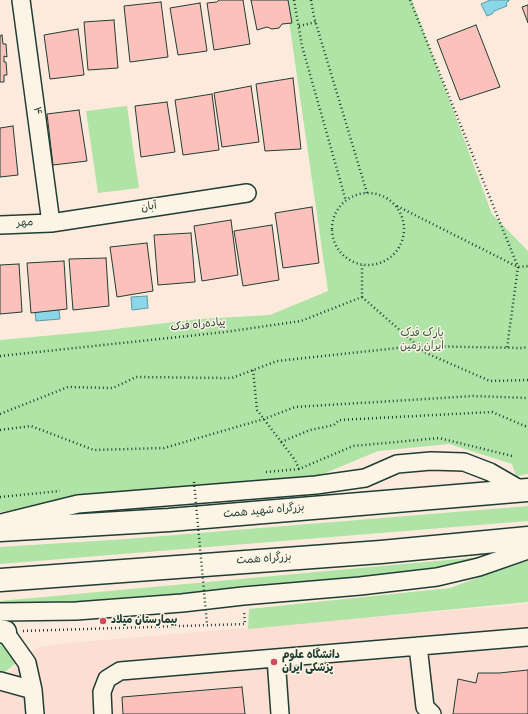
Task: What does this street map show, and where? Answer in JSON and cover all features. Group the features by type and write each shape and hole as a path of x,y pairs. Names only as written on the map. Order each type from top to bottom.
{"highway":[{"name":"بزرگراه شهید همت","path":"0,530 169,520 526,491"},
{"name":"بزرگراه همت","path":"0,580 381,552 528,538"}],"street":[{"name":"۴","path":"21,0 51,223"},
{"name":"آبان","path":"51,223 246,192"},
{"name":"مهر","path":"0,225 51,223"},
{"path":"0,523 78,504 316,485 365,478 396,464 432,461 464,462 490,472 526,491"},
{"path":"34,714 33,690 27,662 2,625 76,611 182,603 437,577 479,567 528,550"},
{"path":"103,714 102,692 107,679 120,671 528,637"},
{"path":"418,646 425,707 432,714"},
{"path":"276,658 280,714"},
{"path":"0,682 33,690"}],"path":[{"path":"294,0 302,46 346,201"},
{"path":"311,0 316,22 367,193"},
{"path":"410,0 518,267 507,348"},
{"path":"299,26 316,22"},
{"path":"396,206 402,216 404,237 400,248 393,256 383,262 373,265 362,265 350,261 341,253 335,243 332,232 333,220 338,209 346,201 367,193 378,194 388,199 396,206 518,267 528,266"},
{"path":"362,265 362,297 416,346 426,353 490,381 528,380"},
{"name":"پیاده‌راه فدک","path":"0,356 225,332 301,321 362,297"},
{"path":"0,414 68,387 113,388 136,377 232,378 277,361 416,346 528,347"},
{"path":"254,370 257,410 295,460 299,469 353,446 439,438 512,456"},
{"path":"0,430 31,426 94,450 164,448 264,419 295,407 473,396 528,398"},
{"path":"281,442 310,430 334,425 339,420 492,412 524,426 528,426"},
{"path":"194,482 207,624"},
{"path":"2,625 245,624"}],"shaded area":[{"name":"دانشگاه علوم پزشکی ایران","path":"528,604 528,714 0,714 0,685 3,678 38,647 68,643"}],"green space":[{"name":"پارک فدک ایران زمین","path":"286,0 412,0 492,214 528,251 528,474 516,476 512,464 449,444 378,451 309,480 63,503 0,512 0,340 98,331 200,319 270,315 328,291"},
{"path":"127,106 139,188 98,193 86,111"},
{"path":"528,506 528,521 0,564 0,547 126,539"},
{"path":"502,555 448,569 161,598 0,608 0,601"},
{"path":"528,559 528,602 248,629 249,609 450,588"},
{"path":"0,637 16,654 16,663 1,675 0,674"}],"water":[{"path":"490,0 509,1 506,3 507,6 494,11 492,14 487,16 481,4"},
{"path":"147,296 148,308 132,310 131,297"},
{"path":"59,310 60,319 36,321 35,312"}],"building":[{"path":"219,0 243,0 250,44 214,50 207,3 217,2"},
{"path":"251,0 288,0 292,23 282,24 279,28 272,29 267,27 257,30"},
{"path":"161,2 168,57 130,62 124,6"},
{"path":"200,3 207,51 178,55 170,8"},
{"path":"528,5 528,23 522,7"},
{"path":"114,20 118,68 88,70 84,22"},
{"path":"476,25 500,87 460,100 437,40"},
{"path":"78,29 84,75 50,79 44,35"},
{"path":"2,35 3,44 6,44 7,57 4,56 4,62 6,62 7,75 4,75 4,82 0,82 0,36"},
{"path":"293,78 301,149 265,151 256,84"},
{"path":"251,86 259,142 222,147 214,93"},
{"path":"212,94 219,150 183,155 175,100"},
{"path":"167,102 175,152 141,157 135,106"},
{"path":"79,110 87,161 53,165 47,114"},
{"path":"13,126 18,175 0,177 0,128"},
{"path":"312,207 319,263 283,268 275,213"},
{"path":"231,220 238,275 202,281 194,226"},
{"path":"272,225 279,280 243,286 234,231"},
{"path":"191,233 195,282 158,285 154,235"},
{"path":"147,243 153,291 117,297 110,247"},
{"path":"106,258 109,306 73,310 69,259"},
{"path":"64,261 67,309 31,313 27,263"},
{"path":"19,264 22,312 0,314 0,265"},
{"path":"528,670 528,714 453,714 458,679 476,683 478,673 499,673"},
{"path":"242,687 245,714 123,714 122,697"}],"place":[{"name":"بیمارستان میلاد","path":"103,621"},
{"name":"دانشگاه علوم پزشکی ایران","path":"274,662"}]}
